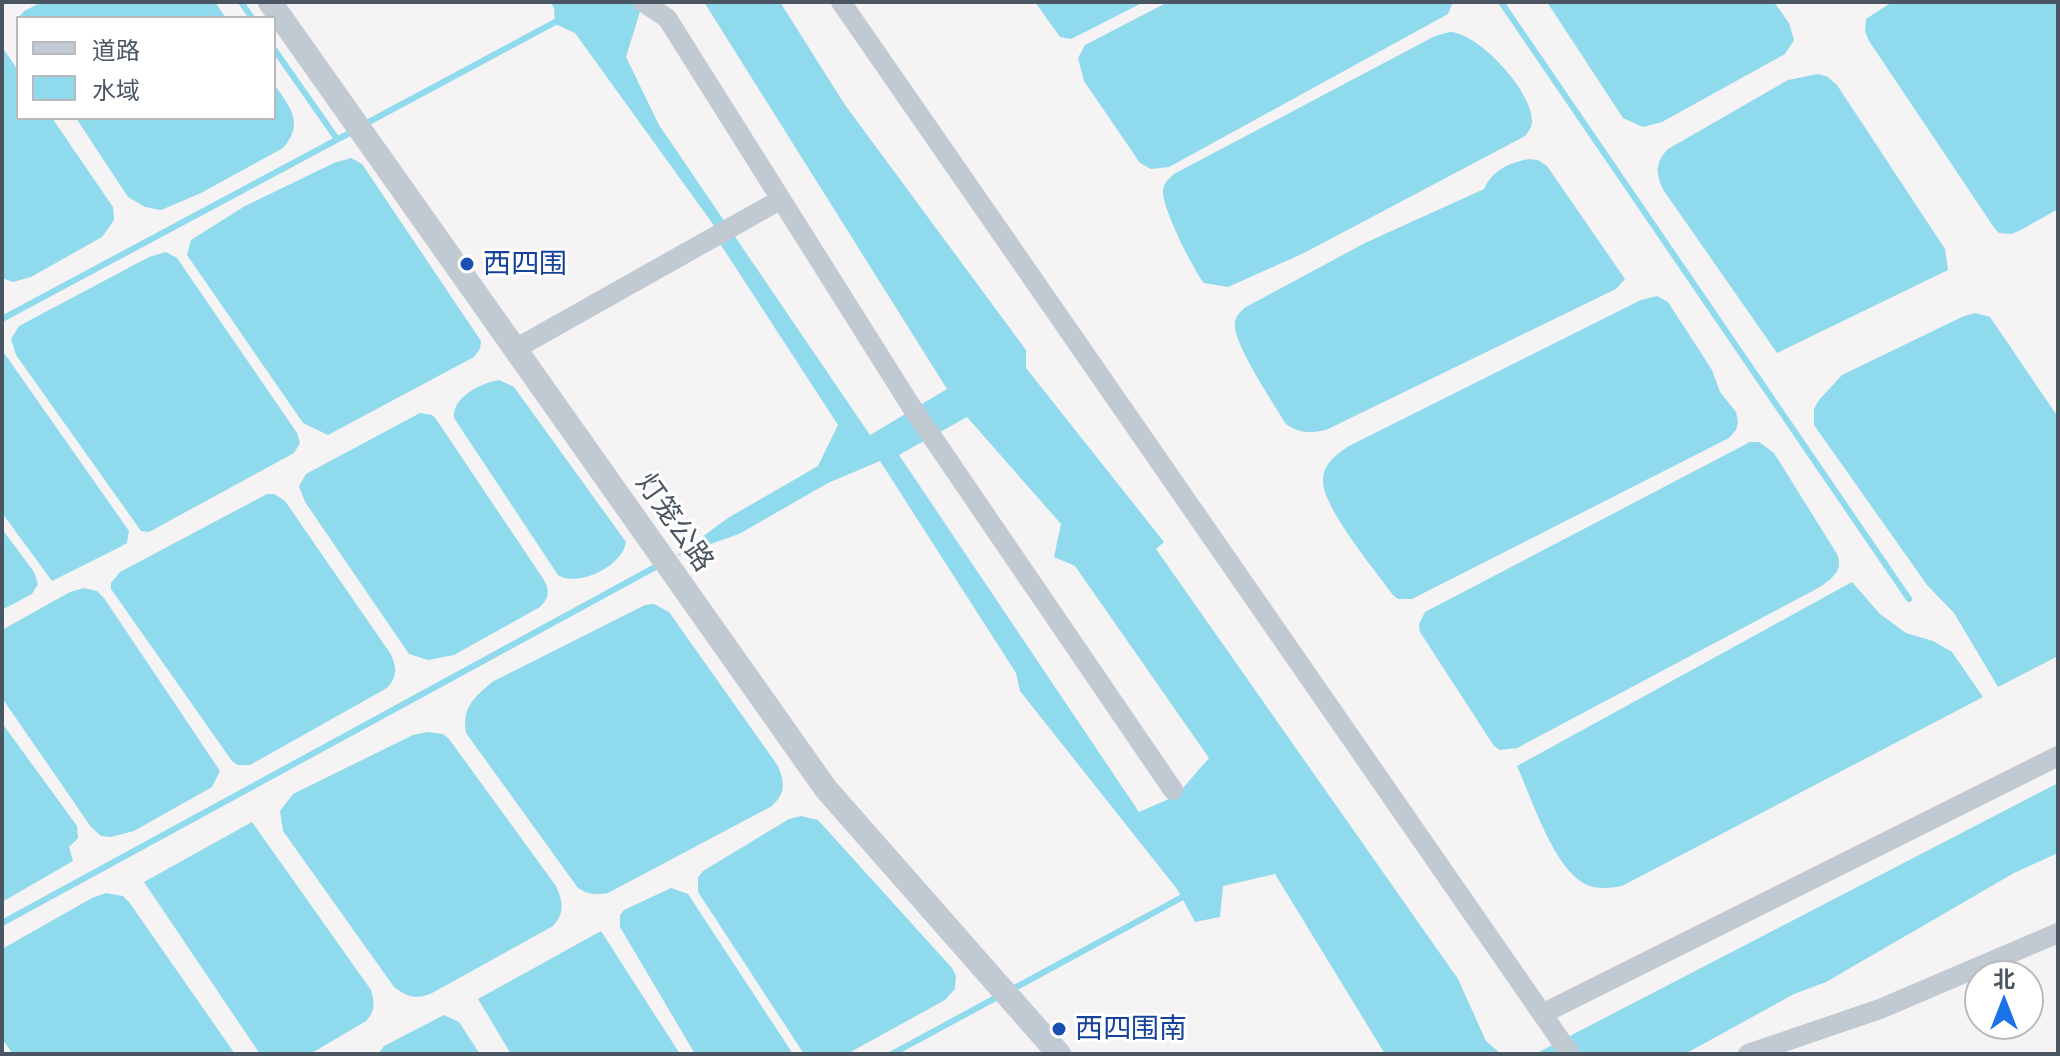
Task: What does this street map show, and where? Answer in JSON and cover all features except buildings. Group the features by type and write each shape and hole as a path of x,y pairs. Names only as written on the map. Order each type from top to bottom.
{"street":[{"name":"灯笼公路","path":"270,2 826,789 1059,1054"},
{"path":"643,2 667,18 911,406 1173,790"},
{"path":"841,2 1570,1054"},
{"path":"515,349 778,201"},
{"path":"1544,1013 2058,756"},
{"path":"1748,1054 1880,1009 2058,933"}],"water":[{"path":"42,2 215,2 225,16 20,16"},
{"path":"550,2 643,2 626,57 659,125 870,435 947,389 704,2 780,2 845,105 1026,350 1026,368 1164,542 1156,549 1458,979 1486,1041 1501,1054 1385,1054 1275,874 1223,886 1220,917 1195,922 1177,889 1020,691 1016,673 880,461 828,483 739,534 676,556 728,518 818,466 838,425 719,242 715,227 575,33 555,24 554,8","holes":["967,417 1061,524 1054,557 1075,566 1209,758 1176,796 1139,812 899,455"]},
{"path":"1035,2 1144,2 1071,39 1060,37"},
{"path":"1168,2 1453,2 1448,14 1169,167 1151,169 1140,163 1084,81 1078,58 1085,45"},
{"path":"1547,2 1774,2 1789,23 1794,40 1785,54 1662,122 1643,127 1623,118"},
{"path":"1892,2 2058,2 2058,209 2011,234 1999,233 1995,229 1869,41 1865,31 1866,19"},
{"path":"1450,32 1475,42 1513,79 1523,94 1532,119 1525,136 1304,253 1228,287 1204,283 1167,209 1163,190 1169,179 1435,36"},
{"path":"2,47 16,67 16,120 53,120 113,207 114,220 102,237 31,277 13,282 2,278"},
{"path":"1818,74 1828,77 1837,85 1945,249 1948,270 1777,353 1664,191 1659,180 1658,164 1668,149 1788,80"},
{"path":"276,87 290,108 293,131 283,148 201,193 161,210 145,207 128,197 77,120 276,120"},
{"path":"351,158 362,164 481,341 474,357 328,435 303,423 187,255 191,240 245,206 334,163"},
{"path":"1529,159 1547,166 1625,279 1616,289 1326,430 1305,432 1286,424 1240,343 1235,322 1239,313 1365,243 1484,189 1502,168"},
{"path":"166,252 177,258 297,433 300,443 294,453 149,532 141,531 16,355 11,339 19,326 149,257"},
{"path":"1657,296 1668,302 1712,370 1720,392 1736,412 1736,430 1729,438 1412,599 1398,599 1393,595 1331,505 1323,479 1332,460 1349,446 1641,300"},
{"path":"1975,313 1990,317 2058,417 2058,656 1998,687 1954,613 1927,585 1814,425 1814,409 1819,400 1842,375"},
{"path":"2,350 129,531 127,543 52,581 2,513"},
{"path":"499,380 514,387 626,542 617,559 588,577 577,579 558,575 454,418 458,404 469,392"},
{"path":"420,413 436,419 544,580 548,591 540,607 454,655 428,660 409,654 305,502 299,486 306,474"},
{"path":"1750,442 1759,442 1774,453 1837,554 1839,565 1836,574 1820,587 1517,748 1500,750 1494,746 1420,632 1419,624 1425,612"},
{"path":"267,494 274,494 285,501 390,653 395,671 387,688 250,765 238,765 232,761 111,589 111,583 120,572"},
{"path":"2,529 34,572 38,584 32,594 2,610"},
{"path":"1852,582 1880,614 1906,633 1933,641 1952,652 1983,697 1622,886 1594,887 1574,875 1553,848 1517,766"},
{"path":"84,588 97,591 104,598 220,771 212,787 134,831 111,837 101,836 91,827 2,698 2,630 70,592"},
{"path":"654,604 669,612 778,766 782,792 772,806 608,893 589,893 578,888 466,733 467,710 492,682 645,605"},
{"path":"2,723 77,826 78,838 69,847 73,861 2,902"},
{"path":"427,732 443,734 449,739 556,886 562,907 560,917 553,926 434,992 418,997 404,994 394,987 283,831 280,811 293,794 413,735"},
{"path":"2058,783 2058,853 2014,873 1826,982 1794,994 1685,1054 1535,1054"},
{"path":"801,816 818,820 956,976 955,989 945,1000 847,1054 804,1054 698,892 698,877 703,871 789,819"},
{"path":"252,822 371,990 374,1003 369,1018 310,1054 260,1054 144,882"},
{"path":"671,888 688,894 793,1054 695,1054 620,927 620,915 624,910"},
{"path":"106,893 123,896 129,902 235,1054 13,1054 2,1039 2,949"},
{"path":"601,931 680,1054 511,1054 478,999"},
{"path":"444,1015 459,1022 480,1054 378,1054 384,1046"}],"waterway":[{"path":"241,2 251,16"},
{"path":"1501,2 1909,599"},
{"path":"365,124 559,20"},
{"path":"276,52 337,139"},
{"path":"2,319 355,130"},
{"path":"2,923 659,565"},
{"path":"1011,990 1188,894"},
{"path":"892,1054 1001,995"}],"place":[{"name":"西四围","path":"467,264"},
{"name":"西四围南","path":"1059,1029"}]}
